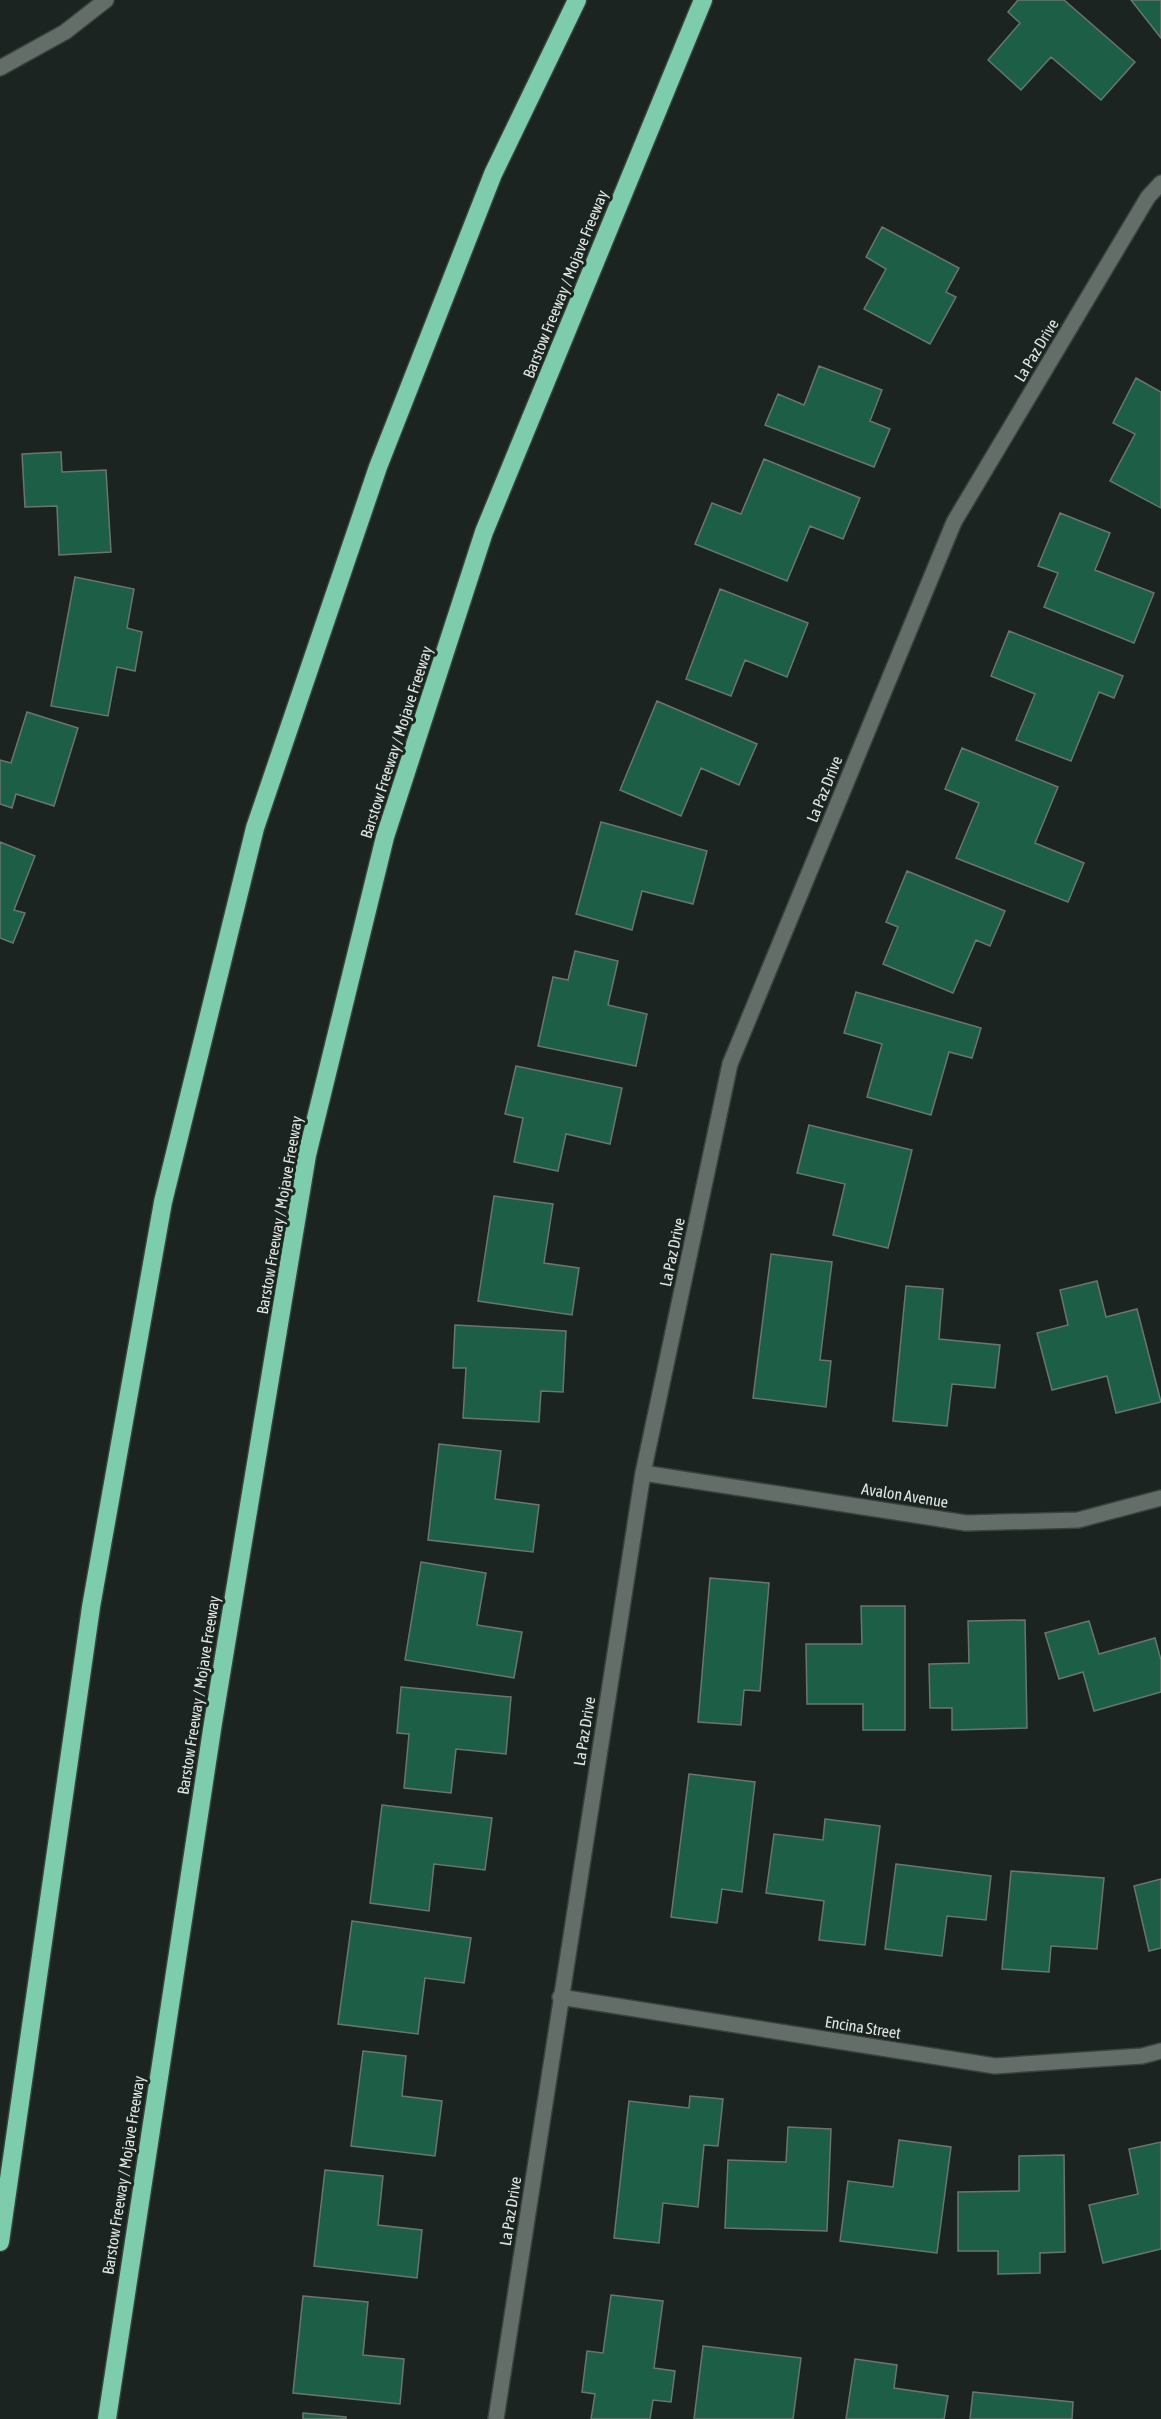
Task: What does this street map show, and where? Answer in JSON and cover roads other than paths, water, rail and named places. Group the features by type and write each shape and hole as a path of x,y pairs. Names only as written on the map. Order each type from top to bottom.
{"highway":[{"path":"0,2242 91,1607 163,1202 255,828 378,466 493,174 577,0"},
{"name":"Barstow Freeway / Mojave Freeway","path":"107,2419 213,1723 307,1155 386,837 484,532 703,0"}],"street":[{"path":"0,68 65,32 105,0"},
{"name":"La Paz Drive","path":"496,2419 643,1473 730,1064 954,522 1148,197 1161,183"},
{"name":"Avalon Avenue","path":"643,1473 966,1523 1078,1520 1161,1498"},
{"name":"Encina Street","path":"560,1997 994,2066 1143,2056 1161,2051"}]}
